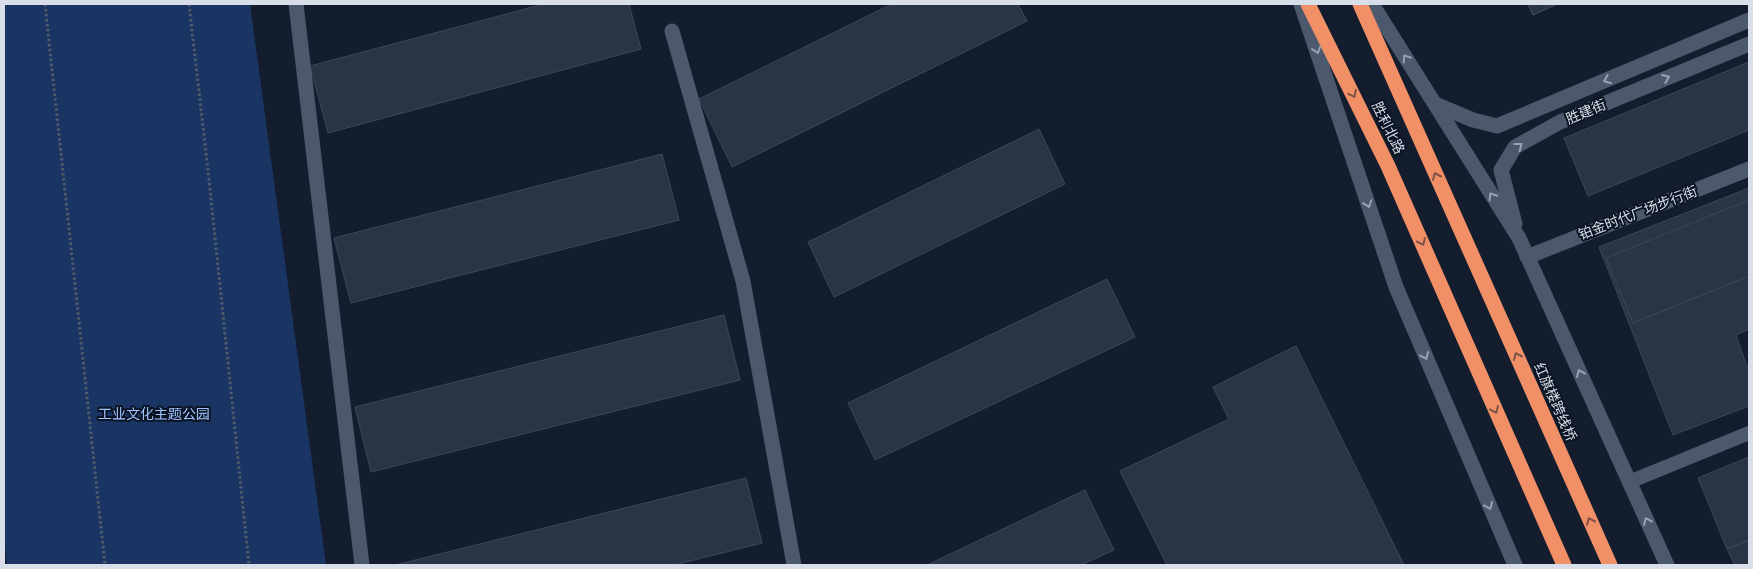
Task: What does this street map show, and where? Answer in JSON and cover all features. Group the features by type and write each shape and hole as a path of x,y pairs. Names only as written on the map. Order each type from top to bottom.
{"highway":[{"name":"胜利北路","path":"1308,4 1388,166 1564,565"},
{"name":"胜利北路","path":"1360,4 1470,253"},
{"name":"红旗楼跨线桥","path":"1470,253 1610,565"}],"street":[{"path":"296,4 362,565"},
{"path":"1301,4 1396,287 1515,565"},
{"path":"1372,4 1519,238 1667,565"},
{"name":"胜建街","path":"1435,104 1473,120 1497,126 1749,20"},
{"path":"672,31 743,281 794,565"},
{"name":"胜建街","path":"1519,238 1501,170 1515,146 1560,122 1749,44"},
{"name":"铂金时代广场步行街","path":"1527,256 1749,169"}],"lane":[{"path":"1629,482 1749,433"}],"path":[{"path":"45,4 105,565"},
{"path":"189,4 249,565"}],"green space":[{"name":"工业文化主题公园","path":"4,4 250,4 326,565 7,565 4,534"}],"building":[{"path":"544,4 629,4 641,49 328,133 310,66"},
{"path":"892,4 1018,4 1027,21 732,167 699,99"},
{"path":"1528,4 1557,4 1533,15"},
{"path":"1528,4 1557,4 1533,15"},
{"path":"1749,62 1749,130 1588,196 1564,138"},
{"path":"1039,129 1065,184 834,297 808,242"},
{"path":"662,154 679,220 351,303 334,238"},
{"path":"1749,188 1749,329 1736,335 1749,372 1749,406 1673,435 1599,247"},
{"path":"1749,200 1749,276 1633,323 1606,258"},
{"path":"1107,279 1135,337 875,460 848,403"},
{"path":"724,315 740,380 371,472 355,407"},
{"path":"1296,346 1404,565 1167,565 1120,471 1229,419 1213,387"},
{"path":"1749,457 1749,540 1727,549 1698,478"},
{"path":"746,478 762,543 674,565 395,565"},
{"path":"1085,490 1114,550 1081,565 927,565"},
{"path":"1749,540 1749,565 1735,565 1727,549"}]}
